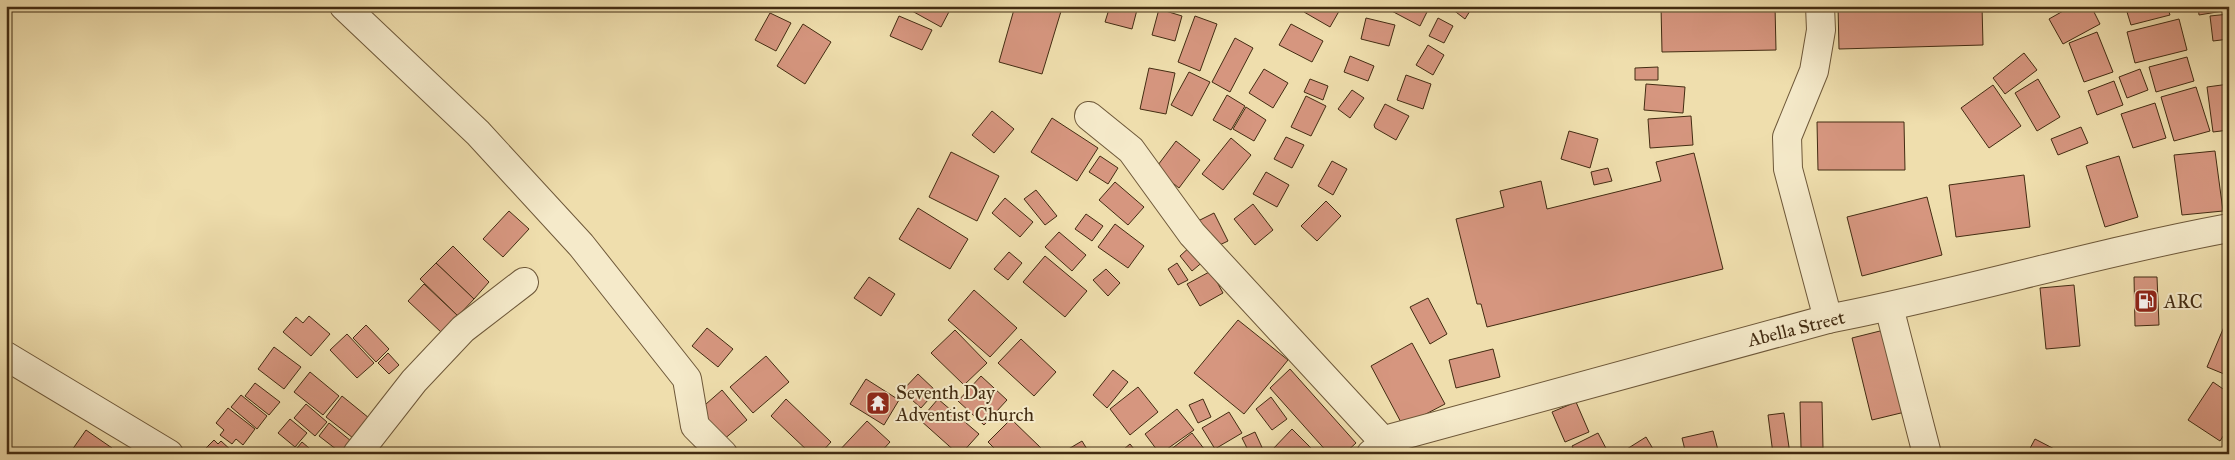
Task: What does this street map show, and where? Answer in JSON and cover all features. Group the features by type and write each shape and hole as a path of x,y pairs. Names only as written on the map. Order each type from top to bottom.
{"street":[{"path":"344,6 478,133 581,245 687,379 695,426 723,454"},
{"path":"1820,6 1821,30 1814,71 1787,137 1788,169 1828,319"},
{"path":"1089,116 1131,150 1192,234 1378,448"},
{"name":"Abella Street","path":"1378,448 1392,438 1828,319 1889,307 2159,240 2229,228"},
{"path":"358,454 414,381 463,329 524,282"},
{"path":"1889,307 1927,454"},
{"path":"6,356 169,454"}],"building":[{"path":"903,6 952,6 941,27"},
{"path":"1015,6 1062,8 1042,74 999,62"},
{"path":"1110,6 1138,6 1132,29 1105,22"},
{"path":"1169,6 1190,6 1189,11"},
{"path":"1307,6 1342,6 1330,27 1304,12"},
{"path":"1386,6 1430,6 1420,26 1386,8"},
{"path":"1448,6 1473,6 1465,19"},
{"path":"1661,6 1775,6 1776,50 1662,52"},
{"path":"1838,6 1982,6 1983,45 1839,49"},
{"path":"2072,6 2091,6 2100,24 2063,44 2049,19"},
{"path":"2147,6 2167,6 2170,15 2131,25 2127,12"},
{"path":"2198,6 2229,6 2229,10 2199,15"},
{"path":"1159,9 1182,16 1175,41 1152,35"},
{"path":"770,13 791,23 776,51 755,40"},
{"path":"2229,14 2229,39 2213,41 2210,16"},
{"path":"899,16 932,30 922,50 890,36"},
{"path":"1195,16 1217,24 1200,71 1178,62"},
{"path":"1366,18 1395,25 1389,46 1361,39"},
{"path":"1438,18 1453,26 1444,43 1429,36"},
{"path":"2179,19 2187,50 2135,63 2127,32"},
{"path":"803,24 831,42 805,84 777,66"},
{"path":"1291,24 1323,41 1312,62 1279,45"},
{"path":"2097,32 2113,72 2084,82 2069,43"},
{"path":"1235,38 1253,48 1230,92 1212,82"},
{"path":"1428,45 1444,55 1433,75 1416,65"},
{"path":"2024,53 2037,70 2005,94 1993,78"},
{"path":"1350,56 1374,66 1368,81 1344,72"},
{"path":"2187,57 2194,81 2156,92 2149,67"},
{"path":"1658,67 1658,80 1635,80 1635,68"},
{"path":"1149,68 1175,73 1166,114 1140,109"},
{"path":"1264,69 1288,83 1273,108 1249,93"},
{"path":"2140,69 2148,90 2127,98 2119,77"},
{"path":"1189,72 1210,82 1192,116 1171,105"},
{"path":"1406,75 1431,84 1423,109 1397,100"},
{"path":"1310,79 1328,86 1323,100 1304,92"},
{"path":"2038,79 2060,117 2037,131 2015,93"},
{"path":"2114,81 2123,105 2097,115 2088,91"},
{"path":"1646,84 1685,87 1683,113 1644,110"},
{"path":"2229,84 2229,130 2213,132 2207,87"},
{"path":"1993,85 2021,126 1989,148 1961,108"},
{"path":"2196,87 2210,131 2174,141 2161,97"},
{"path":"1352,90 1364,98 1350,118 1338,109"},
{"path":"1227,95 1245,106 1231,130 1213,120"},
{"path":"1306,96 1326,106 1311,136 1291,127"},
{"path":"2155,103 2166,138 2133,148 2121,114"},
{"path":"1385,104 1409,116 1396,140 1375,128 1374,125"},
{"path":"1246,107 1266,120 1254,141 1233,129"},
{"path":"992,111 1014,129 994,153 972,135"},
{"path":"1691,116 1693,145 1650,148 1648,119"},
{"path":"1052,118 1098,148 1077,181 1031,152"},
{"path":"1817,122 1904,122 1905,170 1818,170"},
{"path":"2081,127 2088,143 2058,155 2051,139"},
{"path":"1569,131 1598,139 1590,168 1561,159"},
{"path":"1286,137 1304,145 1292,168 1274,159"},
{"path":"1231,138 1251,155 1223,190 1202,174"},
{"path":"1176,141 1200,160 1179,188 1155,169"},
{"path":"2215,151 2223,211 2182,215 2174,155"},
{"path":"951,152 999,176 977,221 929,197"},
{"path":"1694,153 1723,269 1487,327 1481,304 1477,304 1456,219 1504,207 1500,191 1541,181 1547,209 1661,181 1656,162"},
{"path":"1100,156 1118,168 1108,184 1089,172"},
{"path":"2119,156 2138,217 2105,227 2086,166"},
{"path":"1332,161 1347,169 1333,195 1318,186"},
{"path":"1608,168 1612,181 1594,185 1591,172"},
{"path":"1266,172 1289,185 1277,207 1253,194"},
{"path":"2024,175 2030,227 1956,237 1949,185"},
{"path":"1115,182 1144,207 1128,225 1099,200"},
{"path":"1036,190 1057,216 1045,225 1024,199"},
{"path":"1927,197 1942,255 1862,276 1847,217"},
{"path":"1005,198 1033,222 1020,237 992,213"},
{"path":"1326,201 1341,216 1317,241 1301,226"},
{"path":"1253,204 1273,230 1255,245 1234,219"},
{"path":"918,208 968,239 950,269 899,239"},
{"path":"509,211 529,229 503,257 483,239"},
{"path":"1214,213 1228,241 1209,250 1194,223"},
{"path":"1086,214 1103,226 1092,241 1075,229"},
{"path":"1115,224 1144,246 1128,268 1098,247"},
{"path":"1059,232 1086,255 1072,271 1045,247"},
{"path":"1192,245 1205,260 1192,271 1180,256"},
{"path":"453,246 489,282 474,299 436,263"},
{"path":"1009,252 1022,263 1008,280 994,269"},
{"path":"1045,256 1087,291 1065,317 1023,282"},
{"path":"436,263 474,299 458,316 420,279"},
{"path":"1177,263 1188,280 1178,285 1168,269"},
{"path":"1106,269 1120,283 1108,296 1093,280"},
{"path":"1211,271 1223,293 1200,306 1187,284"},
{"path":"869,277 895,294 881,316 854,298"},
{"name":"ARC","path":"2134,277 2157,277 2159,325 2135,326"},
{"path":"424,284 458,316 442,333 408,301"},
{"path":"2074,285 2080,346 2046,349 2040,288"},
{"path":"974,290 1017,328 990,357 948,320"},
{"path":"1428,298 1447,334 1430,344 1410,307"},
{"path":"2229,315 2229,376 2207,367"},
{"path":"309,316 330,334 311,356 283,332 296,317 303,323"},
{"path":"1238,320 1288,360 1244,414 1194,373"},
{"path":"366,325 389,349 376,362 353,338"},
{"path":"707,328 733,349 718,367 692,346"},
{"path":"955,330 987,363 964,385 931,353"},
{"path":"1884,330 1905,412 1872,420 1852,338"},
{"path":"347,334 374,363 357,378 330,350"},
{"path":"1021,339 1056,372 1034,396 998,363"},
{"path":"1412,343 1445,404 1403,426 1371,366"},
{"path":"274,347 301,367 284,389 258,369"},
{"path":"1493,349 1500,377 1456,388 1449,360"},
{"path":"388,353 399,365 389,374 378,363"},
{"path":"766,356 789,382 753,413 730,387"},
{"path":"1290,369 1356,443 1344,454 1329,454 1270,388"},
{"path":"1113,370 1128,382 1107,408 1093,395"},
{"path":"310,372 339,396 323,415 294,392"},
{"path":"918,374 936,391 921,408 902,391"},
{"path":"981,376 1007,400 984,425 958,401"},
{"path":"866,379 899,400 884,425 850,404"},
{"path":"2213,382 2229,393 2229,427 2220,441 2188,420"},
{"path":"255,383 280,402 269,415 245,396"},
{"path":"1138,387 1158,412 1130,435 1110,409"},
{"path":"722,390 747,420 723,440 698,411"},
{"path":"241,395 267,416 257,429 231,407"},
{"path":"342,396 369,418 353,438 326,417"},
{"path":"1271,397 1287,419 1272,430 1256,409"},
{"path":"786,399 831,442 820,454 811,454 771,416"},
{"path":"938,399 979,434 961,454 958,454 920,420"},
{"path":"1203,399 1211,417 1198,423 1189,405"},
{"path":"1576,402 1589,432 1565,442 1552,412"},
{"path":"1800,402 1822,402 1823,448 1801,448"},
{"path":"306,404 327,422 315,436 294,418"},
{"path":"228,408 255,429 243,445 236,439 232,444 220,435 224,430 216,423"},
{"path":"1177,409 1194,430 1160,454 1145,434"},
{"path":"1229,412 1242,433 1215,449 1202,428"},
{"path":"1784,413 1790,454 1773,454 1768,415"},
{"path":"290,419 307,433 295,447 278,433"},
{"path":"1011,419 1041,448 1036,454 1000,454 988,442"},
{"path":"867,421 890,442 879,454 836,454"},
{"path":"329,423 351,441 341,453 319,436"},
{"path":"1292,429 1317,454 1275,454 1272,450"},
{"path":"86,430 112,448 108,454 77,454 72,450"},
{"path":"1713,431 1719,454 1686,454 1682,438"},
{"path":"1255,432 1265,454 1250,454 1242,438"},
{"path":"1192,433 1208,454 1165,454"},
{"path":"1598,433 1609,454 1576,454 1572,446"},
{"path":"1646,437 1656,454 1619,454"},
{"path":"2035,439 2064,454 2027,454"},
{"path":"214,440 218,444 221,441 233,452 232,454 200,454"},
{"path":"1082,441 1090,454 1060,454"},
{"path":"302,442 316,454 292,454"},
{"path":"1130,444 1138,454 1118,454"}],"place":[{"name":"ARC","path":"2146,301"},
{"name":"Seventh Day Adventist Church","path":"878,403"}]}
